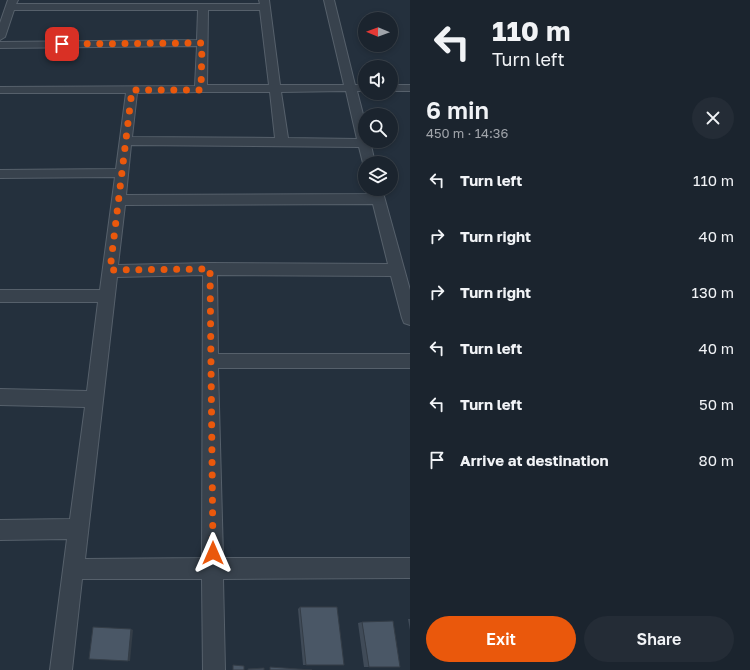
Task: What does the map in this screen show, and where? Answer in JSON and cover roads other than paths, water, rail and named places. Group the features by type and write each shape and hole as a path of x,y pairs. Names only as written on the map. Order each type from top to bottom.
{"street":[{"path":"328,0 358,122"},
{"path":"1,32 12,3 143,3 203,6 265,4 282,143"},
{"path":"201,90 203,6"},
{"path":"0,45 202,43"},
{"path":"0,90 358,88"},
{"path":"398,88 410,88"},
{"path":"62,670 75,569 93,399 132,90"},
{"path":"126,141 358,143"},
{"path":"0,174 122,173"},
{"path":"119,200 358,194"},
{"path":"378,196 410,318"},
{"path":"210,269 214,670"},
{"path":"110,270 397,270"},
{"path":"0,296 106,296"},
{"path":"210,360 410,361"},
{"path":"0,397 93,399"},
{"path":"0,530 79,529"},
{"path":"75,569 410,568"}]}
